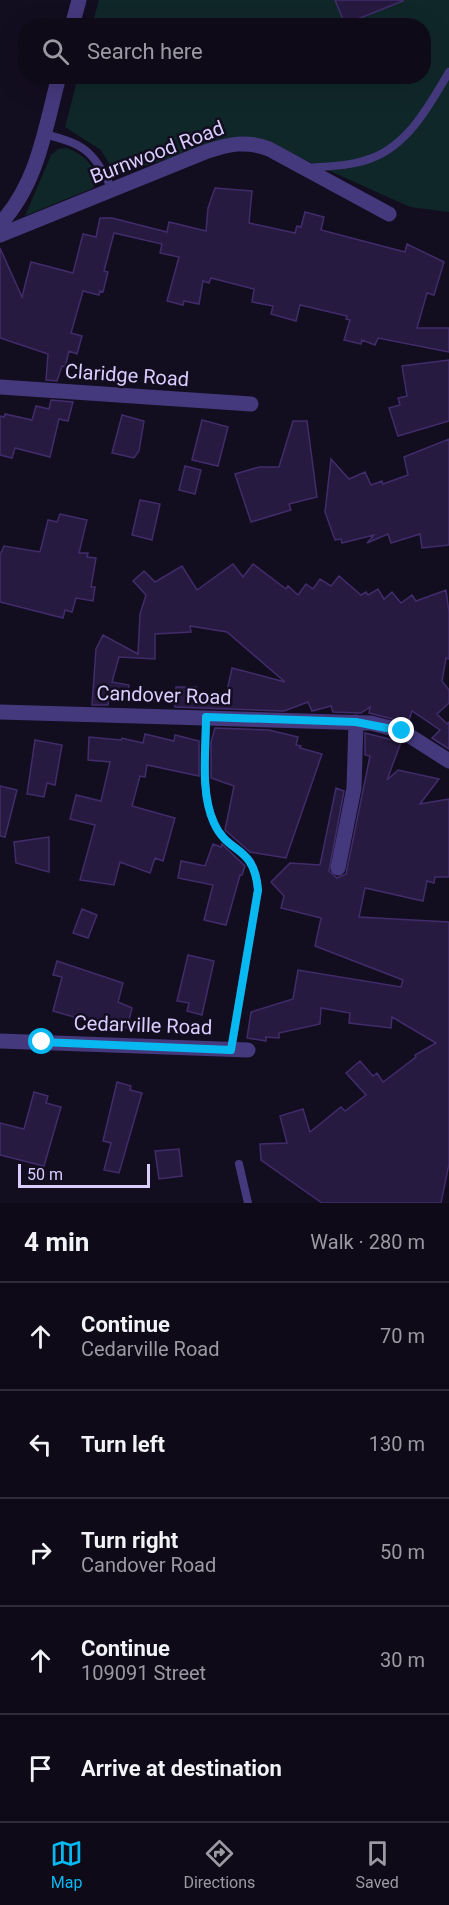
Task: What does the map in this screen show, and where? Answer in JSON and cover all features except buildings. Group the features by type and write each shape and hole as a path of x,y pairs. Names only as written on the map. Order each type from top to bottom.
{"street":[{"path":"74,18 79,0"},
{"path":"0,224 23,195 33,174 56,84"},
{"name":"Burnwood Road","path":"0,234 113,191 205,152 237,142 256,144 389,214"},
{"name":"Claridge Road","path":"0,387 251,404"},
{"name":"Candover Road","path":"0,712 356,722 402,731 449,761"},
{"path":"338,868 354,789 356,722"},
{"name":"Cedarville Road","path":"0,1041 248,1050"}],"lane":[{"path":"303,168 372,158 396,144 421,118 449,72"},
{"path":"44,134 61,138 89,151 113,191"},
{"path":"206,717 207,782 213,822 222,837 242,852 257,869 258,890 231,1050"},
{"path":"239,1164 248,1203"}],"green space":[{"path":"99,0 449,0 449,212 410,207 259,139 236,138 116,175 101,150 65,127 76,84 431,84 431,18 94,18"},
{"path":"66,148 79,154 89,163 95,175 93,188 25,216 51,155 58,149"}],"route":[{"path":"42,1042 231,1050 258,890 257,869 242,852 222,837 213,822 207,782 206,717 371,723 402,731"}]}
